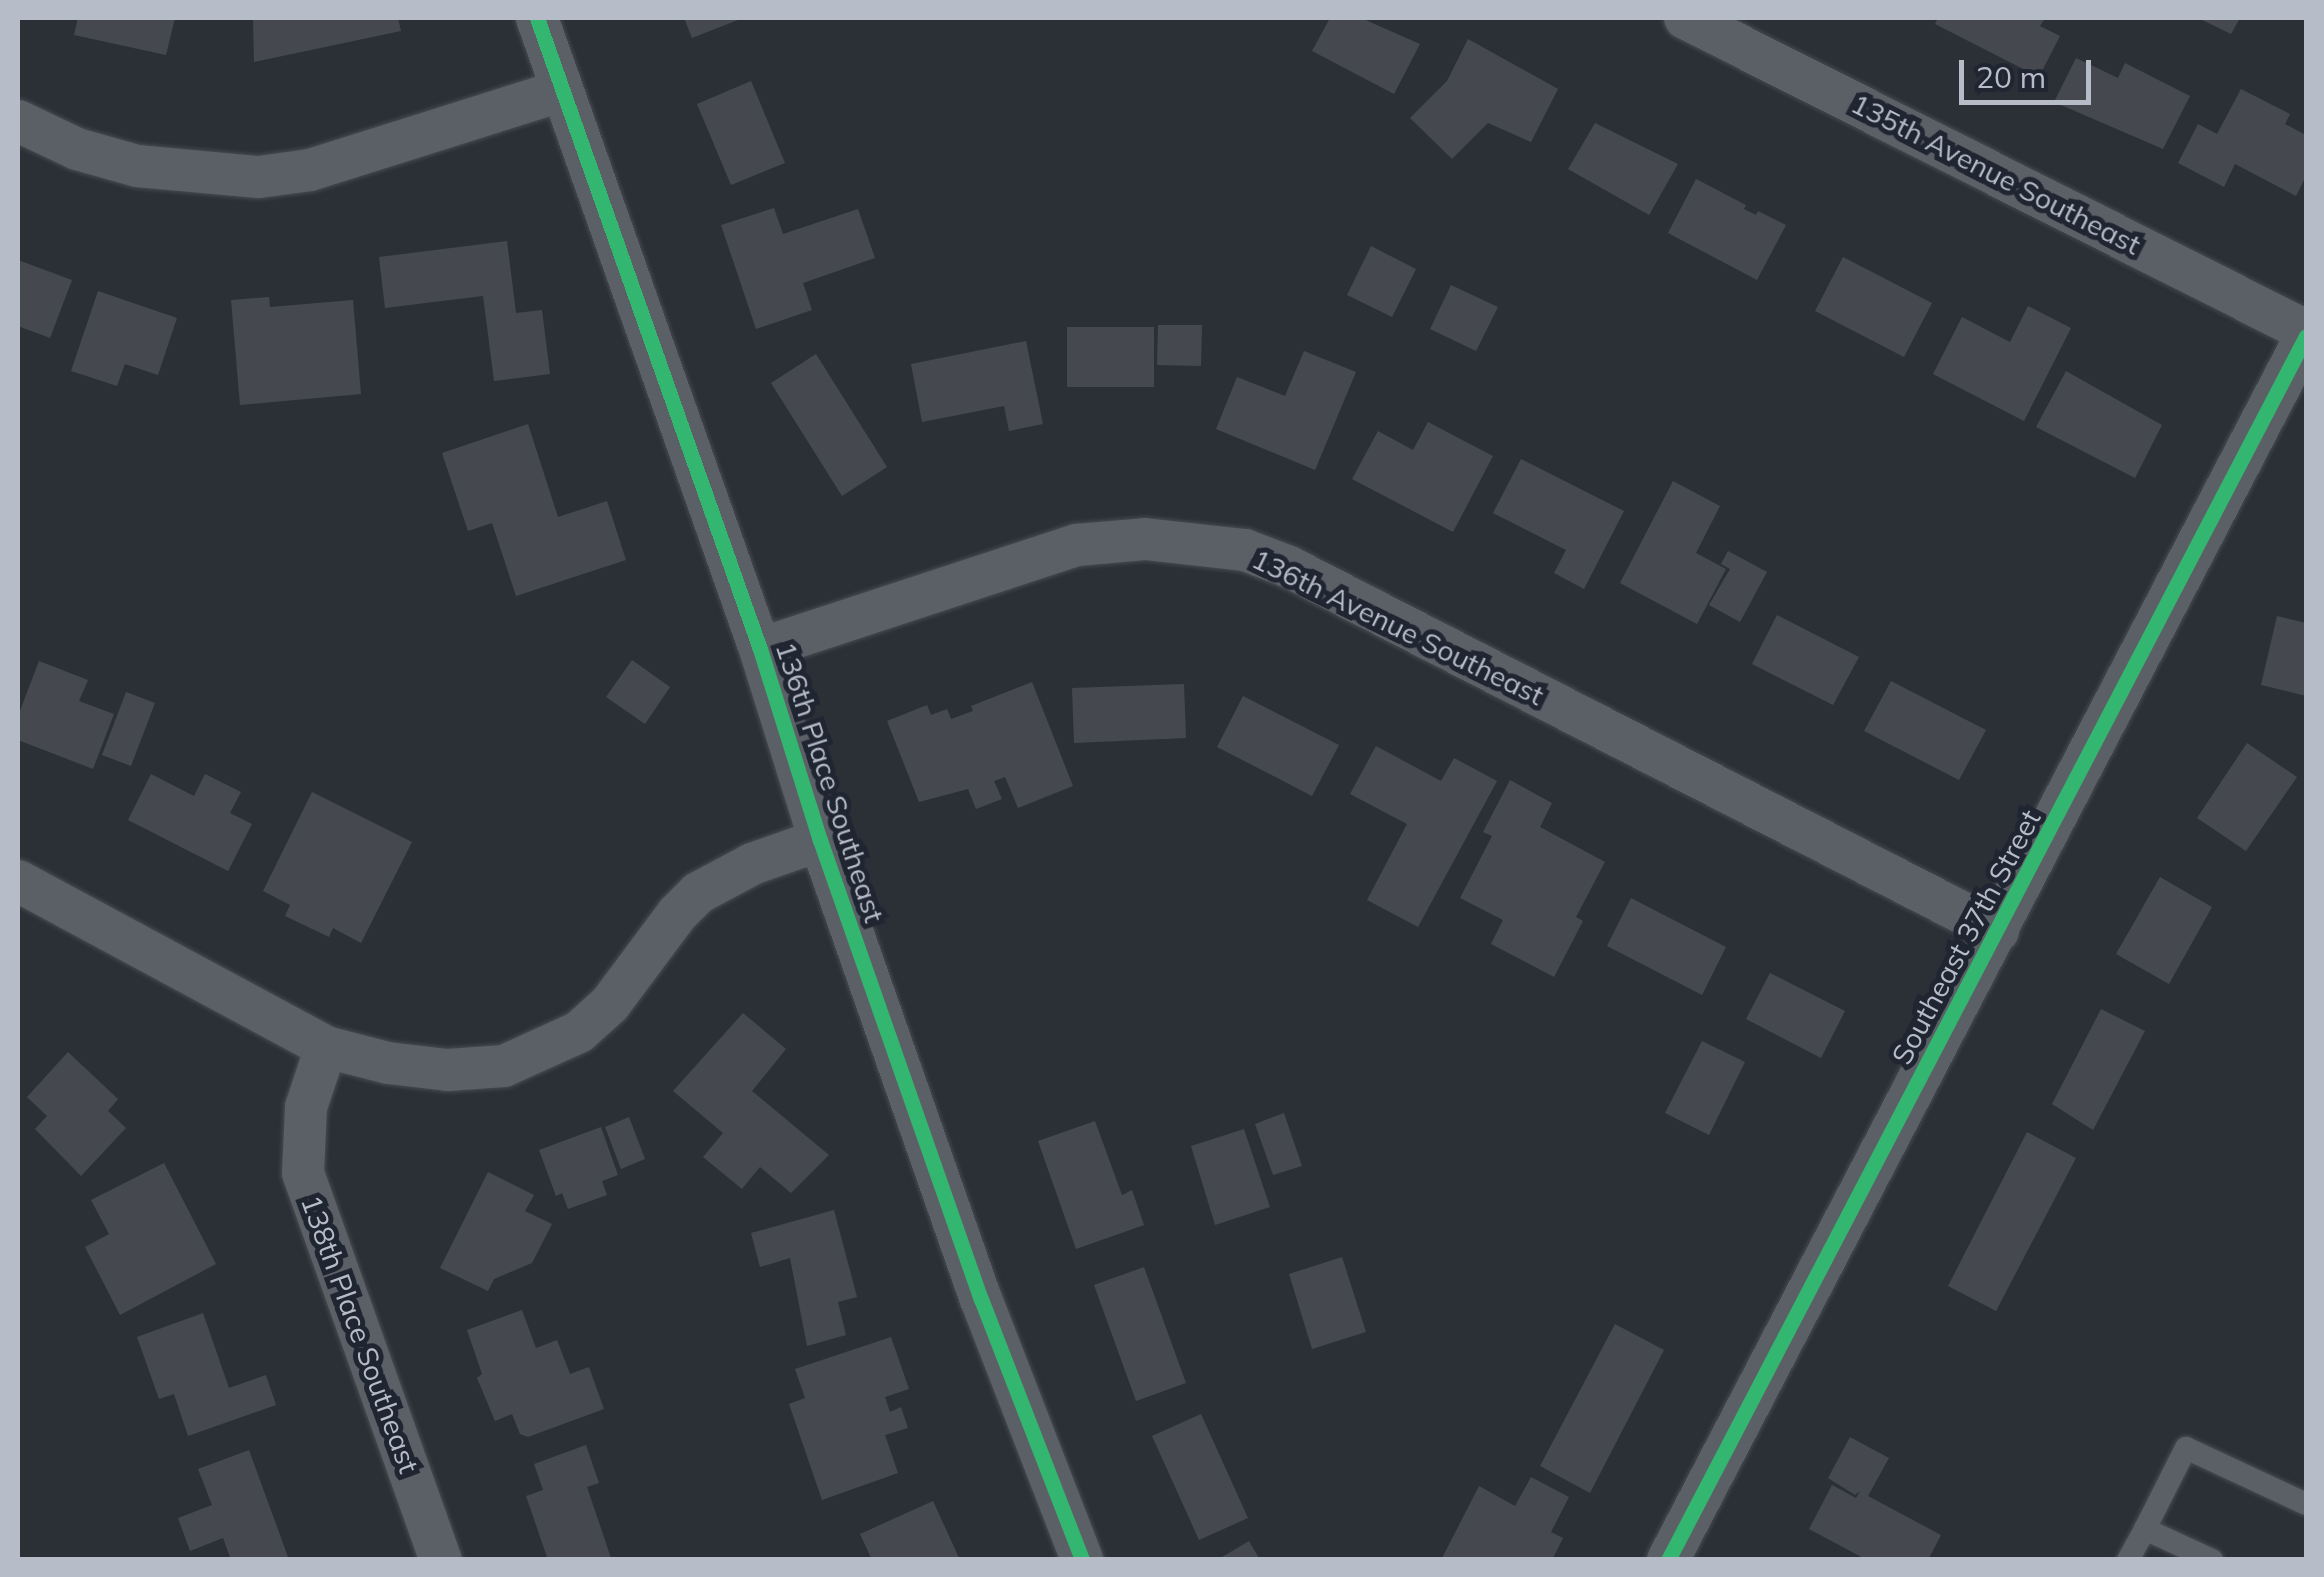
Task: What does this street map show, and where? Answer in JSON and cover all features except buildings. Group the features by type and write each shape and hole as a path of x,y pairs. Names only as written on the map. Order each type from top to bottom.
{"street":[{"name":"136th Place Southeast","path":"536,18 760,648 820,840 981,1299 1082,1560"},
{"name":"135th Avenue Southeast","path":"1685,18 2306,334"},
{"path":"18,122 77,150 137,166 260,177 310,170 561,90"},
{"name":"Southeast 37th Street","path":"1668,1560 2306,334"},
{"name":"136th Avenue Southeast","path":"760,648 1078,544 1145,539 1245,550 1289,568 1998,931"},
{"path":"18,881 326,1047 388,1063 448,1070 504,1066 578,1032 610,1004 677,914 698,893 752,864 820,840"},
{"name":"138th Place Southeast","path":"326,1047 306,1107 303,1173 441,1560"}],"lane":[{"path":"2128,1560 2186,1448 2306,1504"},
{"path":"2145,1529 2212,1560"}],"cycle path":[{"path":"537,18 760,649 820,840 981,1299 1082,1560"},
{"path":"1668,1560 2306,336"}]}
